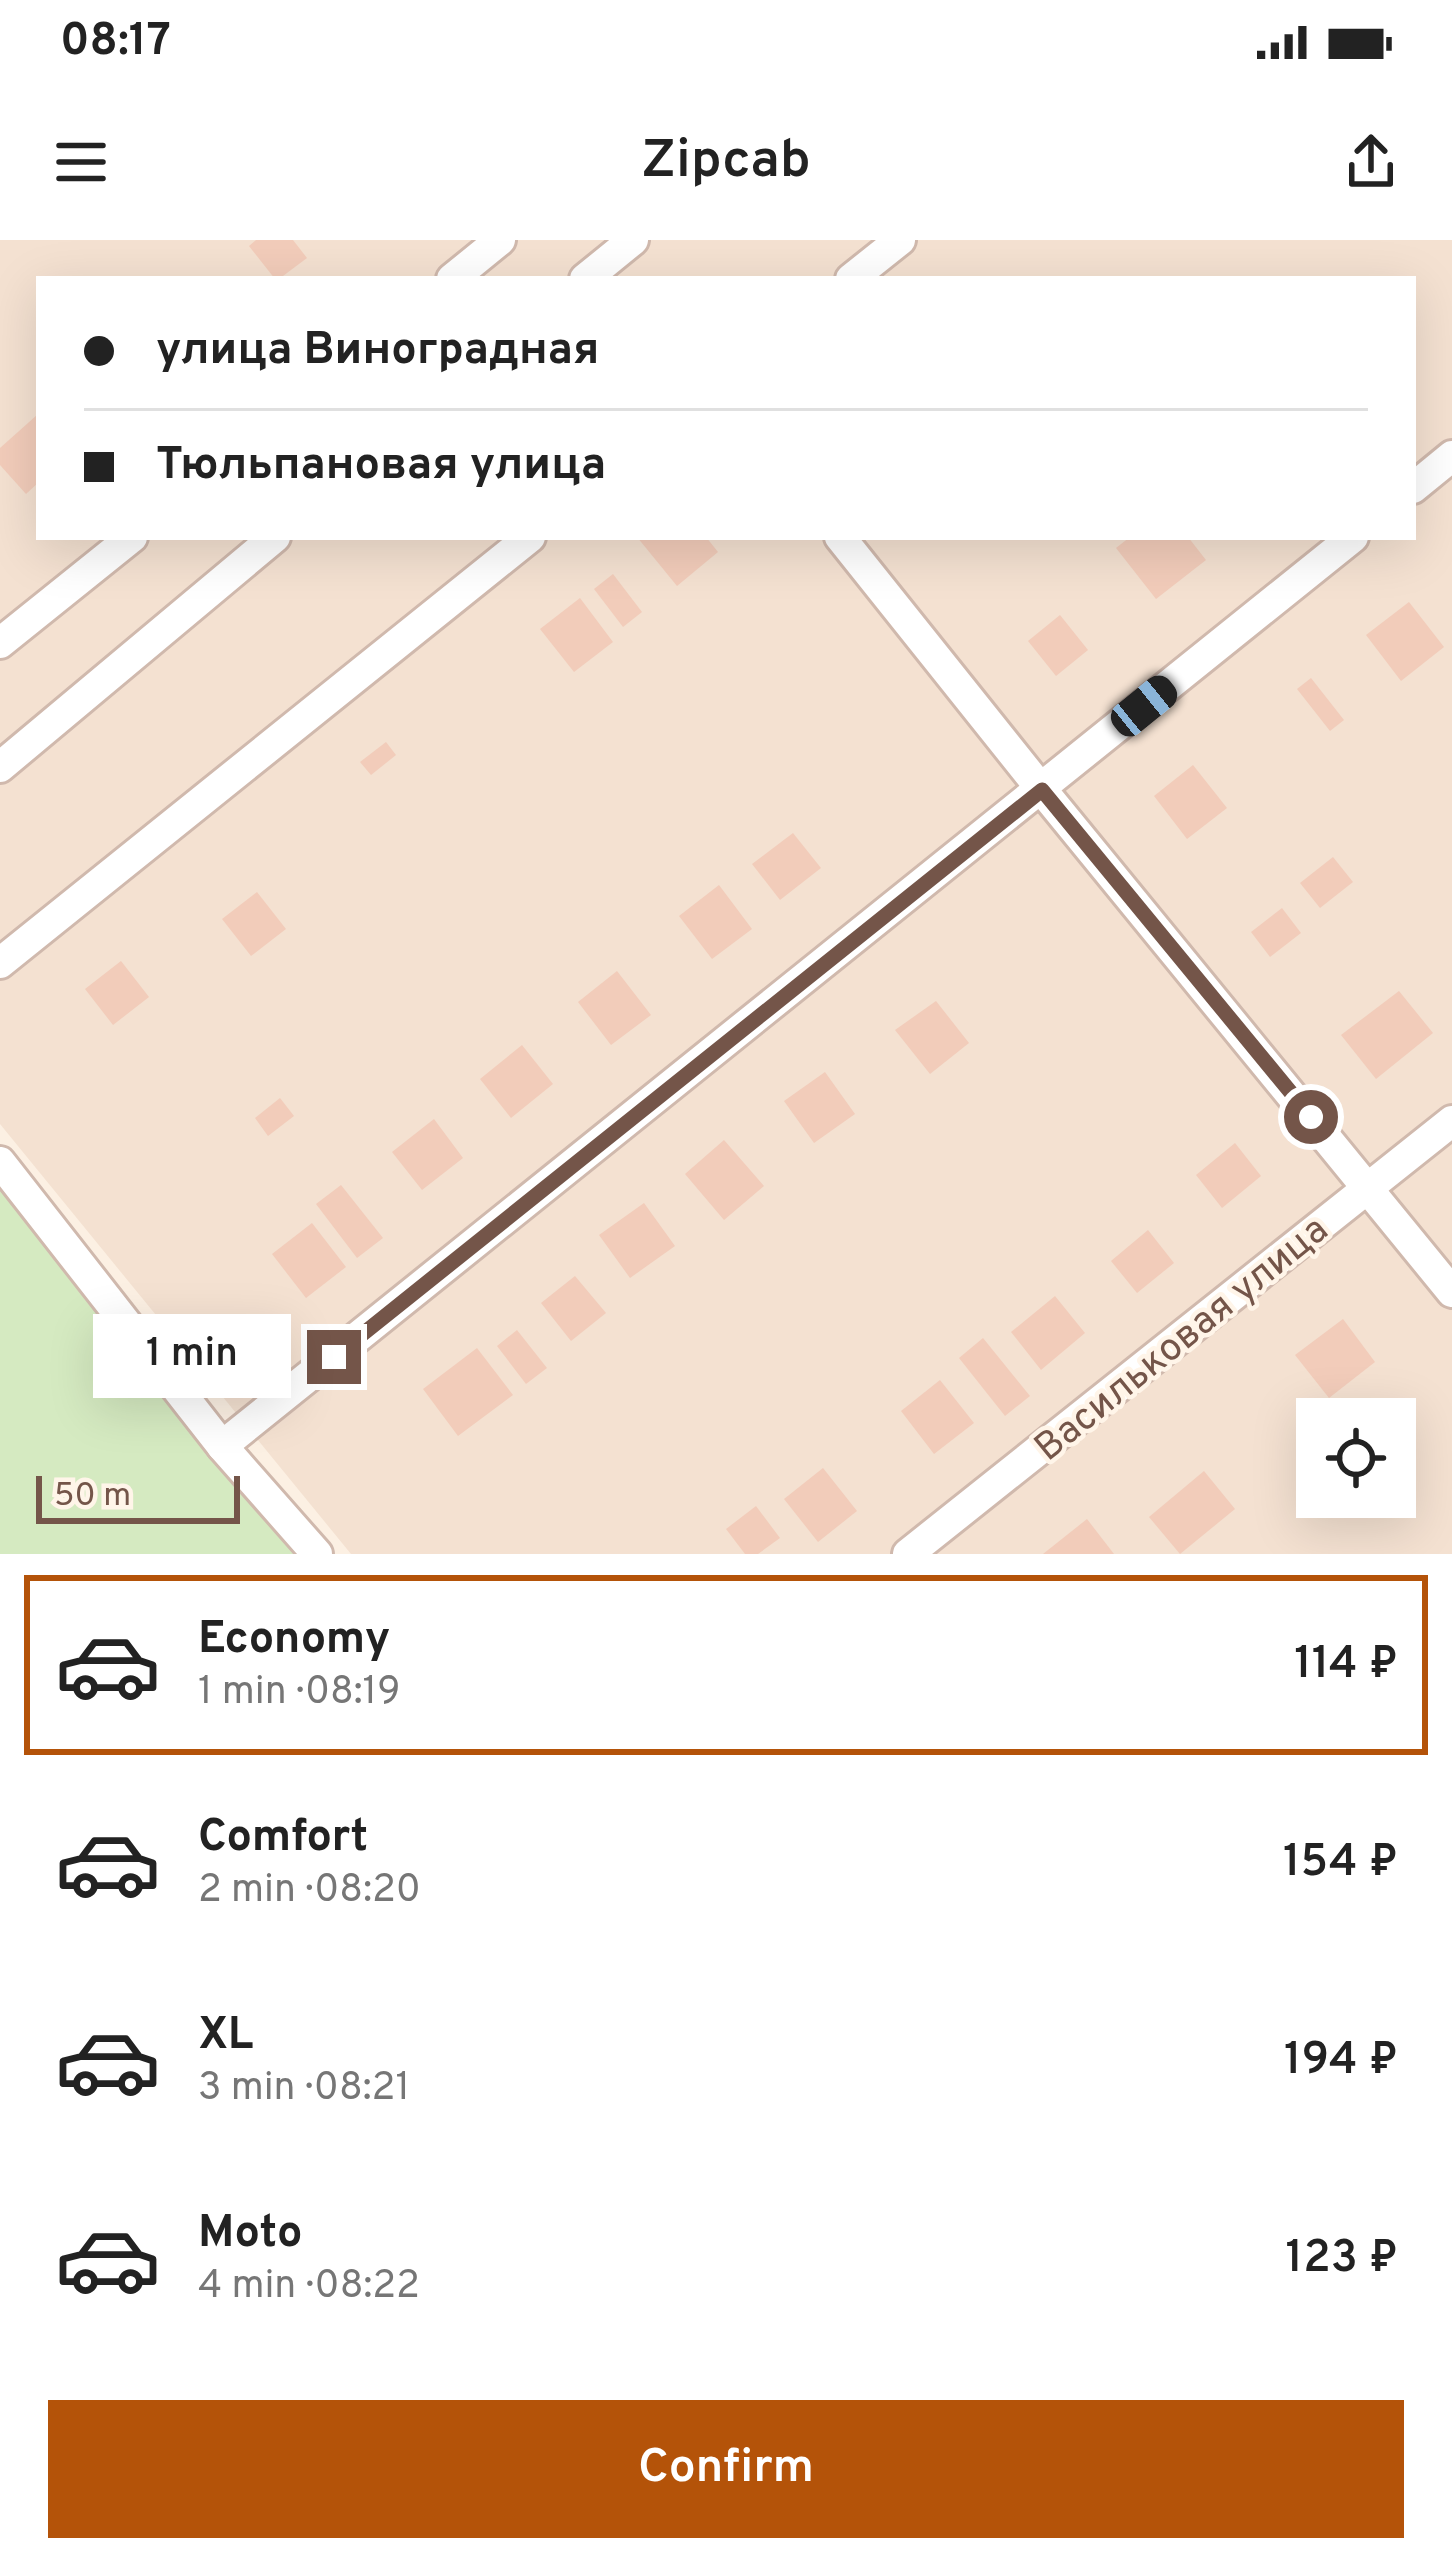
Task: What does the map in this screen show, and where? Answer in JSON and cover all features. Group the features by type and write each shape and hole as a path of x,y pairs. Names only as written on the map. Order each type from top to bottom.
{"street":[{"path":"456,276 500,240"},
{"path":"589,276 632,240"},
{"path":"855,276 900,240"},
{"path":"1416,486 1452,456"},
{"path":"0,643 128,540"},
{"path":"0,767 271,540"},
{"path":"0,963 526,540"},
{"path":"843,540 1452,1292"},
{"path":"222,1447 1349,540"},
{"name":"Васильковая улица","path":"908,1554 1452,1121"},
{"path":"0,1162 222,1447 317,1554"}],"shaded area":[{"path":"0,240 1452,240 1452,1554 351,1554 0,1124"}],"green space":[{"path":"0,1189 207,1454 295,1554 0,1554"}],"building":[{"path":"256,240 293,240 307,258 283,276 273,276 249,246"},
{"path":"36,416 36,485 26,494 0,465 0,448"},
{"path":"639,540 708,540 718,552 677,586"},
{"path":"1126,540 1190,540 1206,560 1156,599 1116,548"},
{"path":"613,574 642,612 623,627 594,589"},
{"path":"580,598 613,642 574,672 540,629"},
{"path":"1409,602 1444,647 1401,681 1366,635"},
{"path":"1060,615 1088,650 1056,676 1028,641"},
{"path":"1311,678 1344,720 1330,731 1297,689"},
{"path":"386,742 396,755 371,775 360,762"},
{"path":"1193,765 1227,808 1187,839 1154,796"},
{"path":"793,833 821,868 780,900 752,864"},
{"path":"1333,857 1353,882 1320,908 1300,883"},
{"path":"719,885 752,929 712,959 679,916"},
{"path":"257,892 286,929 251,956 222,919"},
{"path":"1282,908 1301,933 1270,957 1251,932"},
{"path":"121,961 149,997 113,1025 85,989"},
{"path":"617,971 651,1015 611,1045 578,1002"},
{"path":"1399,991 1433,1033 1376,1079 1341,1035"},
{"path":"936,1001 969,1043 930,1074 895,1030"},
{"path":"522,1045 553,1084 511,1118 480,1079"},
{"path":"825,1072 855,1114 814,1143 784,1101"},
{"path":"280,1098 294,1116 268,1136 255,1118"},
{"path":"434,1119 463,1158 422,1190 392,1152"},
{"path":"724,1140 764,1186 724,1220 685,1174"},
{"path":"1235,1143 1261,1176 1222,1208 1196,1175"},
{"path":"341,1185 383,1238 357,1258 316,1204"},
{"path":"644,1203 675,1246 630,1278 599,1235"},
{"path":"312,1223 346,1267 306,1298 272,1254"},
{"path":"1148,1230 1174,1263 1137,1293 1111,1261"},
{"path":"575,1276 606,1313 571,1341 541,1303"},
{"path":"1055,1296 1085,1333 1041,1370 1011,1332"},
{"path":"1343,1319 1375,1362 1329,1398 1295,1355"},
{"path":"517,1330 547,1368 526,1384 497,1346"},
{"path":"983,1338 1030,1396 1005,1416 959,1358"},
{"path":"477,1348 513,1395 458,1436 423,1389"},
{"path":"940,1380 974,1423 934,1454 901,1411"},
{"path":"823,1468 857,1511 818,1542 784,1499"},
{"path":"1204,1471 1235,1509 1180,1554 1149,1517"},
{"path":"756,1506 780,1538 758,1554 745,1554 726,1529"},
{"path":"1087,1519 1114,1554 1043,1554"}],"route":[{"path":"334,1357 1042,790 1311,1117"}]}
